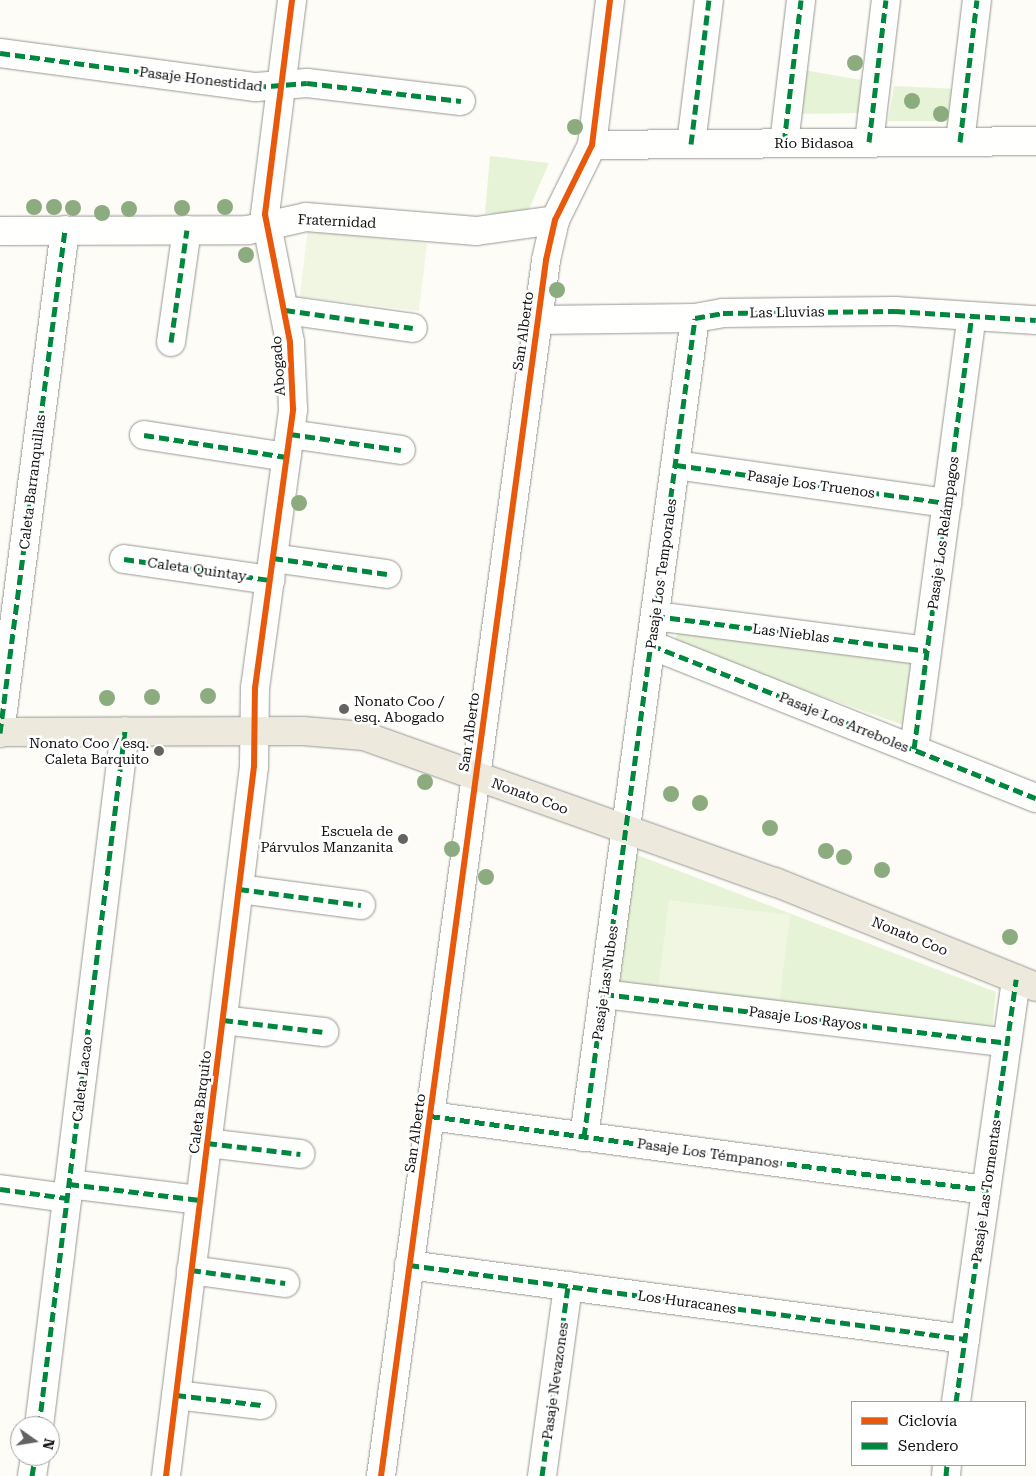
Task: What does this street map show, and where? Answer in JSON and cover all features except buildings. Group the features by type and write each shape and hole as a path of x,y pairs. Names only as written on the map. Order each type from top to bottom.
{"main road":[{"name":"Nonato Coo","path":"0,732 253,731 364,736 775,882 1026,983"}],"street":[{"name":"Abogado","path":"253,731 253,703 288,446 294,385 285,310 266,226 292,0"},
{"name":"San Alberto","path":"381,1476 538,320 555,220 592,145 610,0"},
{"path":"691,144 709,0"},
{"path":"784,143 801,0"},
{"path":"869,142 886,0"},
{"path":"960,142 977,0"},
{"name":"Pasaje Honestidad","path":"0,53 256,88 307,83 462,101"},
{"name":"Río Bidasoa","path":"592,145 1036,141"},
{"name":"Fraternidad","path":"0,231 248,230 306,217 476,231 555,220"},
{"name":"Caleta Barranquillas","path":"0,732 65,230"},
{"path":"171,342 187,230"},
{"path":"285,310 413,328"},
{"name":"Las Lluvias","path":"538,320 695,318 723,312 886,311 1036,320"},
{"name":"Pasaje Los Relámpagos","path":"914,750 972,317"},
{"name":"Pasaje Los Temporales","path":"626,830 695,318"},
{"path":"144,435 288,446 400,450"},
{"name":"Pasaje Los Truenos","path":"676,465 947,503"},
{"name":"Caleta Quintay","path":"124,559 271,569 386,574"},
{"name":"Las Nieblas","path":"655,616 927,651"},
{"name":"Pasaje Los Arreboles","path":"651,645 1036,798"},
{"name":"Caleta Lacao","path":"40,1416 126,731"},
{"name":"Caleta Barquito","path":"166,1476 254,766 253,731"},
{"name":"Pasaje Las Nubes","path":"584,1137 626,830"},
{"path":"239,889 361,905"},
{"name":"Pasaje Las Tormentas","path":"956,1401 1007,1043 1026,983"},
{"name":"Pasaje Los Rayos","path":"604,994 1007,1043"},
{"path":"223,1020 324,1032"},
{"name":"Pasaje Los Témpanos","path":"430,1116 986,1190"},
{"path":"207,1143 300,1154"},
{"path":"0,1189 68,1191 200,1200"},
{"name":"Los Huracanes","path":"410,1265 965,1339"},
{"path":"191,1270 285,1283"},
{"name":"Pasaje Nevazones","path":"542,1476 568,1286"},
{"path":"176,1396 261,1405"}],"green space":[{"path":"804,70 867,81 864,113 798,114"},
{"path":"894,86 956,89 953,121 888,121"},
{"path":"490,156 549,163 526,216 485,213"},
{"path":"308,229 427,244 419,311 300,296"},
{"path":"678,626 913,658 903,725 675,644"},
{"path":"632,853 996,992 992,1030 614,985"},
{"path":"669,900 790,915 780,999 659,984"}],"marked path":[{"path":"691,144 709,0"},
{"path":"784,143 801,0"},
{"path":"869,142 886,0"},
{"path":"960,142 977,0"},
{"path":"0,53 256,87 307,83 461,101"},
{"path":"0,733 65,230"},
{"path":"171,342 187,230"},
{"path":"285,310 413,328"},
{"path":"584,1137 695,318 723,313 895,311 1036,320"},
{"path":"914,749 972,317"},
{"path":"290,434 401,450"},
{"path":"144,435 286,457"},
{"path":"676,465 947,503"},
{"path":"273,558 387,574"},
{"path":"124,559 270,580"},
{"path":"655,616 927,651"},
{"path":"651,645 1036,798"},
{"path":"40,1416 125,731"},
{"path":"239,889 361,905"},
{"path":"956,1401 1016,979"},
{"path":"604,994 1007,1043"},
{"path":"223,1020 324,1032"},
{"path":"430,1116 986,1190"},
{"path":"207,1143 300,1154"},
{"path":"69,1184 200,1200"},
{"path":"0,1189 67,1198"},
{"path":"409,1265 965,1339"},
{"path":"191,1270 285,1283"},
{"path":"542,1476 568,1286"},
{"path":"176,1395 261,1405"},
{"path":"32,1476 34,1466"},
{"path":"946,1476 947,1466"}],"cycle path":[{"path":"166,1476 254,766 255,688 293,409 290,342 265,214 292,0"},
{"path":"381,1476 546,260 555,220 592,145 610,0"}],"place":[{"name":"Nonato Coo / esq. Abogado","path":"344,709"},
{"name":"Nonato Coo / esq. Caleta Barquito","path":"159,751"},
{"name":"Escuela de Párvulos Manzanita","path":"403,839"}]}
